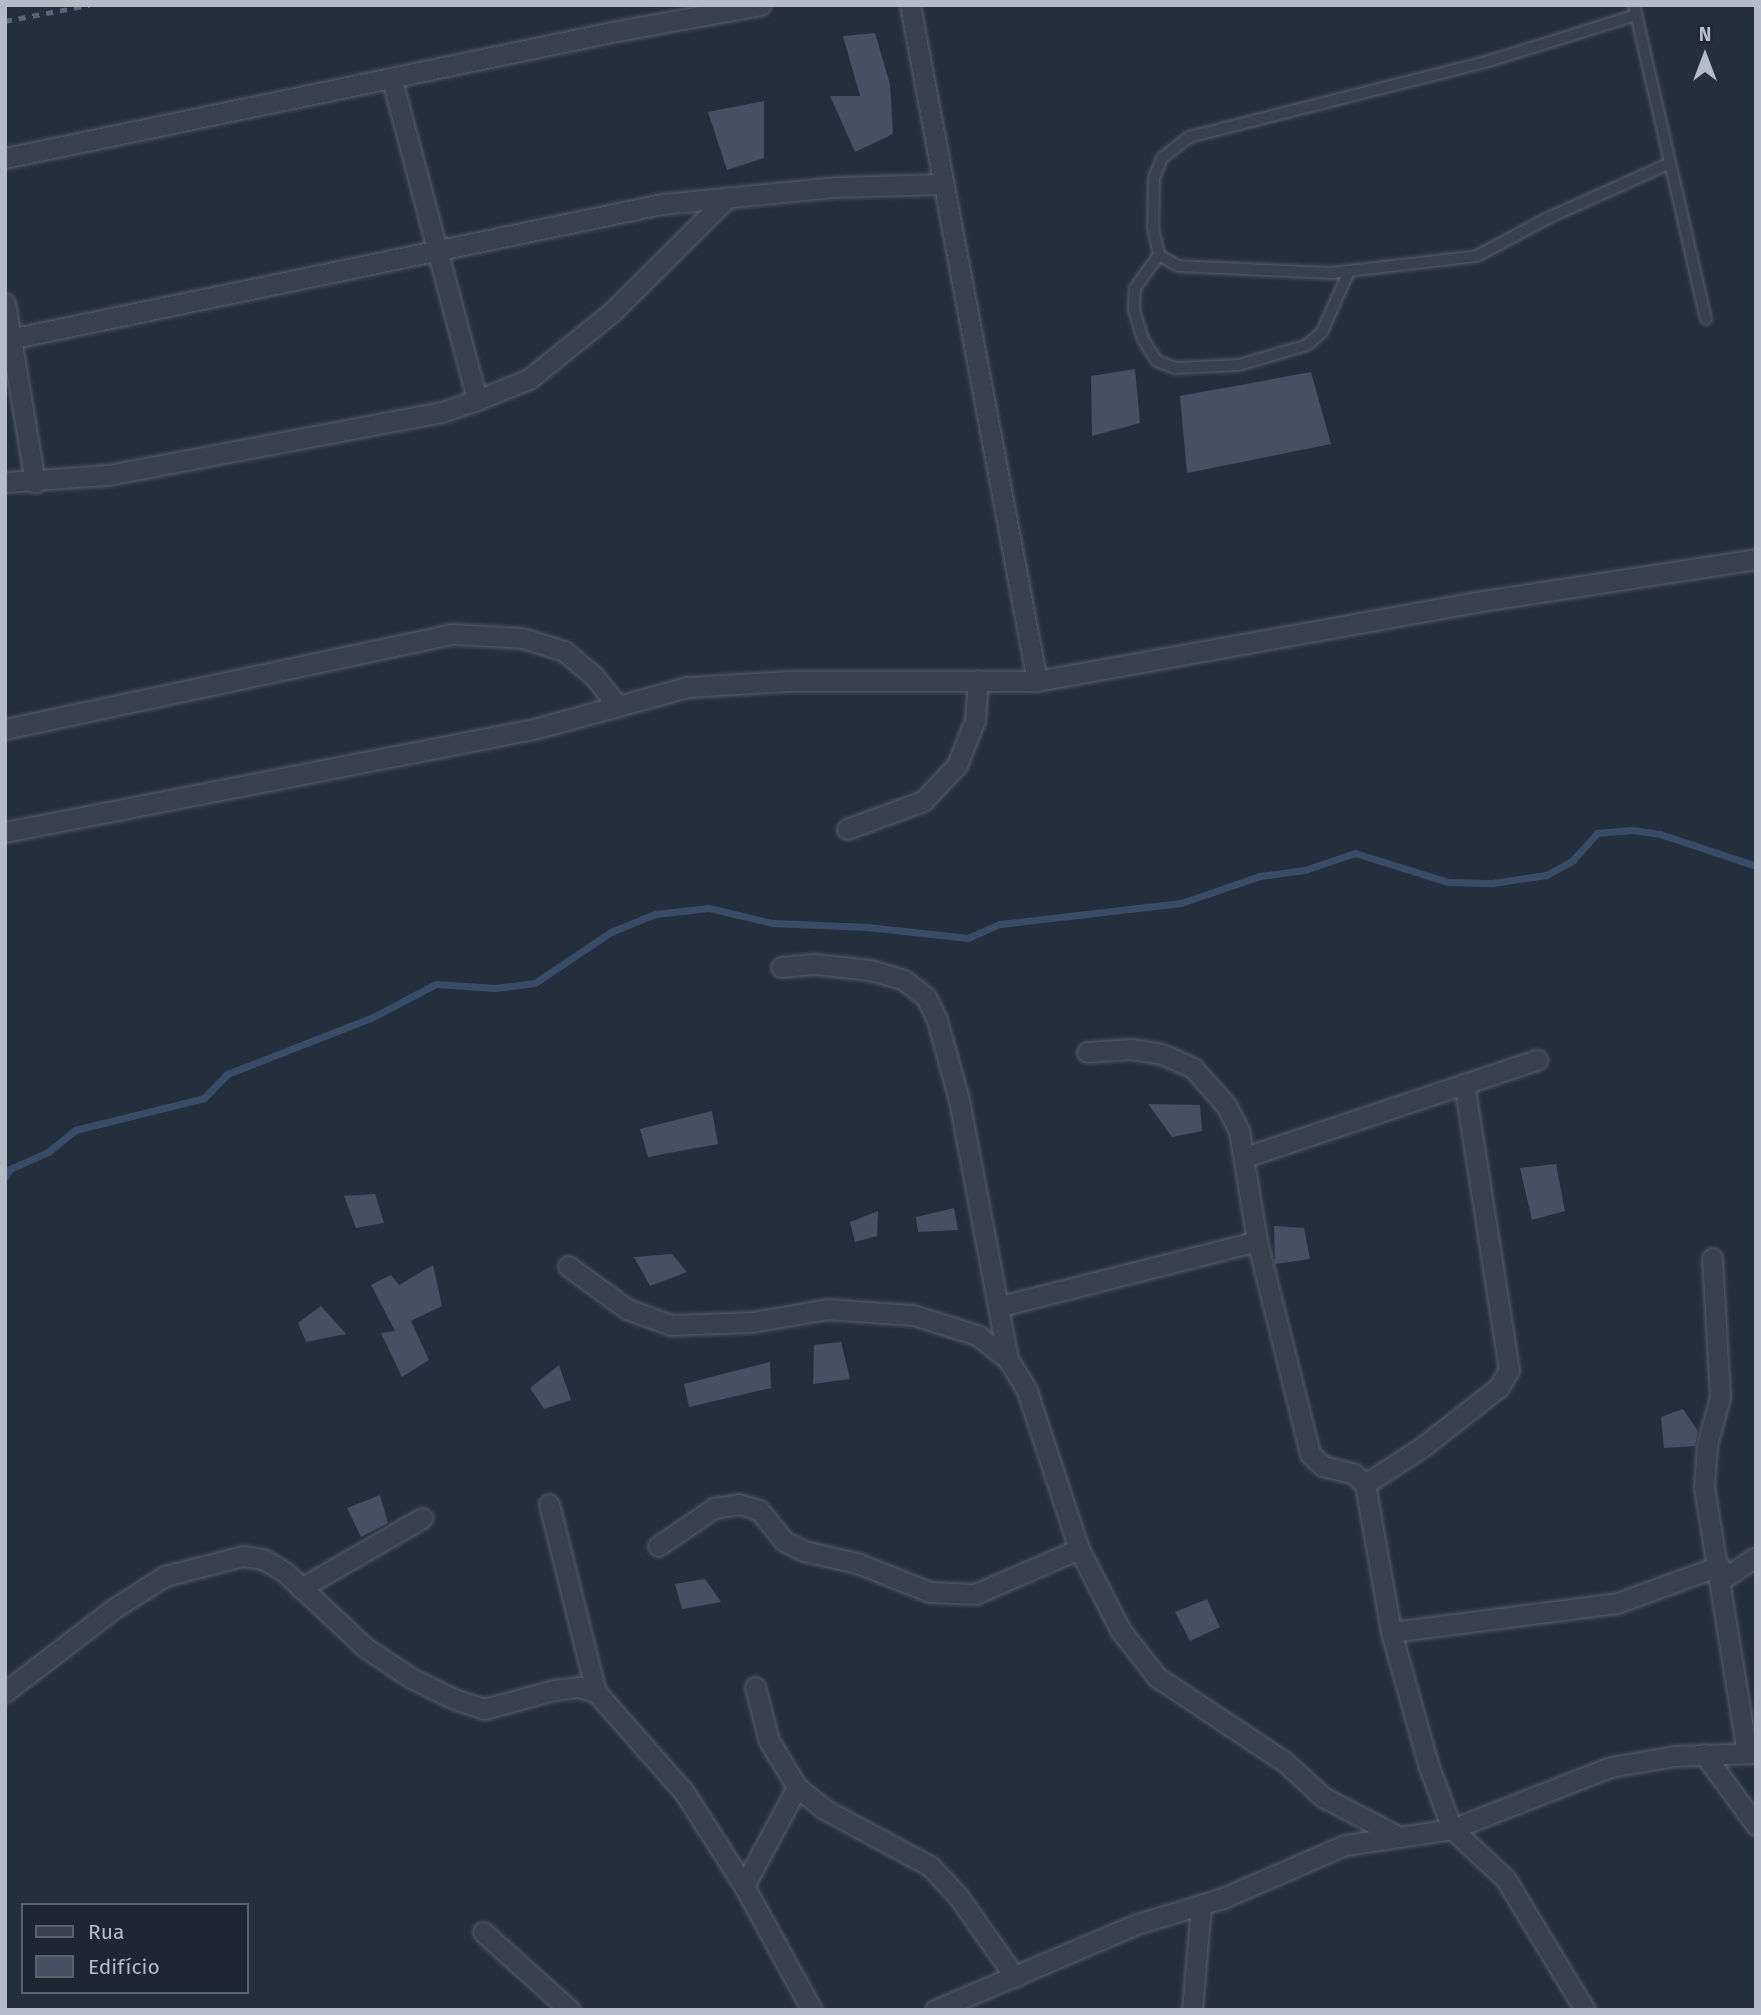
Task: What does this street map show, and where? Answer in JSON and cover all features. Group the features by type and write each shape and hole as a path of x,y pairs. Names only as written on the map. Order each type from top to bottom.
{"street":[{"path":"5,158 612,32 761,5"},
{"path":"910,5 1037,681"},
{"path":"391,80 477,400"},
{"path":"10,339 662,204 834,187 942,184"},
{"path":"5,482 35,483 183,462 442,412 477,400 529,379 612,312 728,197"},
{"path":"5,303 35,483"},
{"path":"5,832 534,729 616,704 701,686 1037,681 1476,602 1756,559"},
{"path":"5,729 453,635 522,638 564,651 594,676 616,704"},
{"path":"847,828 923,801 957,765 975,720 978,680"},
{"path":"781,967 815,964 870,970 904,980 926,997 937,1020 959,1100 1001,1306 1009,1359 1027,1391 1079,1549 1121,1631 1157,1677 1284,1762 1324,1797 1400,1837"},
{"path":"1087,1052 1131,1049 1162,1054 1193,1068 1226,1104 1245,1157 1257,1241 1310,1454 1324,1466 1354,1475 1365,1484 1391,1632 1429,1768 1452,1829 1505,1878 1586,2010"},
{"path":"1245,1157 1536,1060"},
{"path":"1365,1484 1489,1394 1509,1370 1464,1084"},
{"path":"1001,1306 1257,1241"},
{"path":"935,2010 1137,1924 1201,1905 1345,1845 1452,1829 1609,1768 1704,1754 1751,1753 1704,1487 1707,1445 1720,1397 1712,1258"},
{"path":"568,1266 627,1310 671,1325 752,1322 827,1309 913,1315 977,1335 1009,1359"},
{"path":"549,1504 596,1692 684,1792 744,1886 812,2010"},
{"path":"658,1546 713,1508 739,1504 760,1510 784,1541 804,1552 857,1563 930,1592 975,1594 1079,1549"},
{"path":"301,1588 422,1518"},
{"path":"5,1692 165,1576 243,1556 263,1559 301,1588 366,1648 411,1678 454,1699 484,1709 554,1690 578,1687 596,1692"},
{"path":"1391,1632 1617,1603 1721,1573 1756,1557"},
{"path":"755,1687 769,1741 797,1787 824,1809 930,1866 958,1896 1015,1977"},
{"path":"1704,1754 1756,1825"},
{"path":"744,1886 797,1787"},
{"path":"1192,2010 1201,1905"},
{"path":"483,1932 570,2010"}],"lane":[{"path":"1349,271 1322,332 1307,345 1239,365 1175,368 1157,361 1143,339 1134,310 1135,288 1158,255 1153,228 1154,178 1161,158 1189,137 1489,61 1635,10 1668,164 1706,319"},
{"path":"1158,255 1178,266 1349,271 1477,256 1548,218 1668,164"}],"building":[{"path":"875,33 890,84 893,134 855,152 830,96 860,96 843,36"},
{"path":"764,101 764,158 727,170 708,112"},
{"path":"1135,369 1140,423 1092,436 1091,376"},
{"path":"1311,372 1331,444 1187,473 1180,396"},
{"path":"1148,1104 1200,1105 1202,1131 1172,1137"},
{"path":"712,1111 718,1144 648,1157 640,1129"},
{"path":"1556,1164 1565,1211 1532,1220 1520,1168"},
{"path":"375,1194 384,1223 356,1228 344,1196"},
{"path":"954,1208 958,1230 918,1232 916,1217"},
{"path":"878,1211 877,1236 855,1242 850,1222"},
{"path":"1274,1226 1304,1228 1310,1259 1275,1264"},
{"path":"672,1254 687,1272 650,1286 634,1257"},
{"path":"433,1265 442,1306 411,1321 429,1360 402,1377 381,1333 395,1331 371,1285 391,1275 399,1285"},
{"path":"321,1306 346,1334 306,1342 298,1323"},
{"path":"841,1342 850,1379 813,1384 814,1345"},
{"path":"770,1362 771,1388 689,1407 684,1384"},
{"path":"559,1365 571,1400 544,1409 530,1388"},
{"path":"1683,1409 1698,1431 1695,1446 1664,1448 1661,1417"},
{"path":"380,1495 388,1523 361,1537 347,1508"},
{"path":"705,1579 721,1602 682,1609 675,1584"},
{"path":"1207,1599 1220,1627 1190,1641 1175,1612"}],"waterway":[{"path":"5,1177 10,1169 48,1152 75,1130 204,1098 227,1074 371,1018 436,984 495,988 535,983 611,932 655,914 709,908 772,923 867,927 968,938 1000,924 1181,903 1260,876 1305,870 1355,853 1448,882 1492,883 1546,875 1572,861 1597,833 1632,830 1660,834 1756,866"}],"railway":[{"path":"5,21 89,5"}]}
